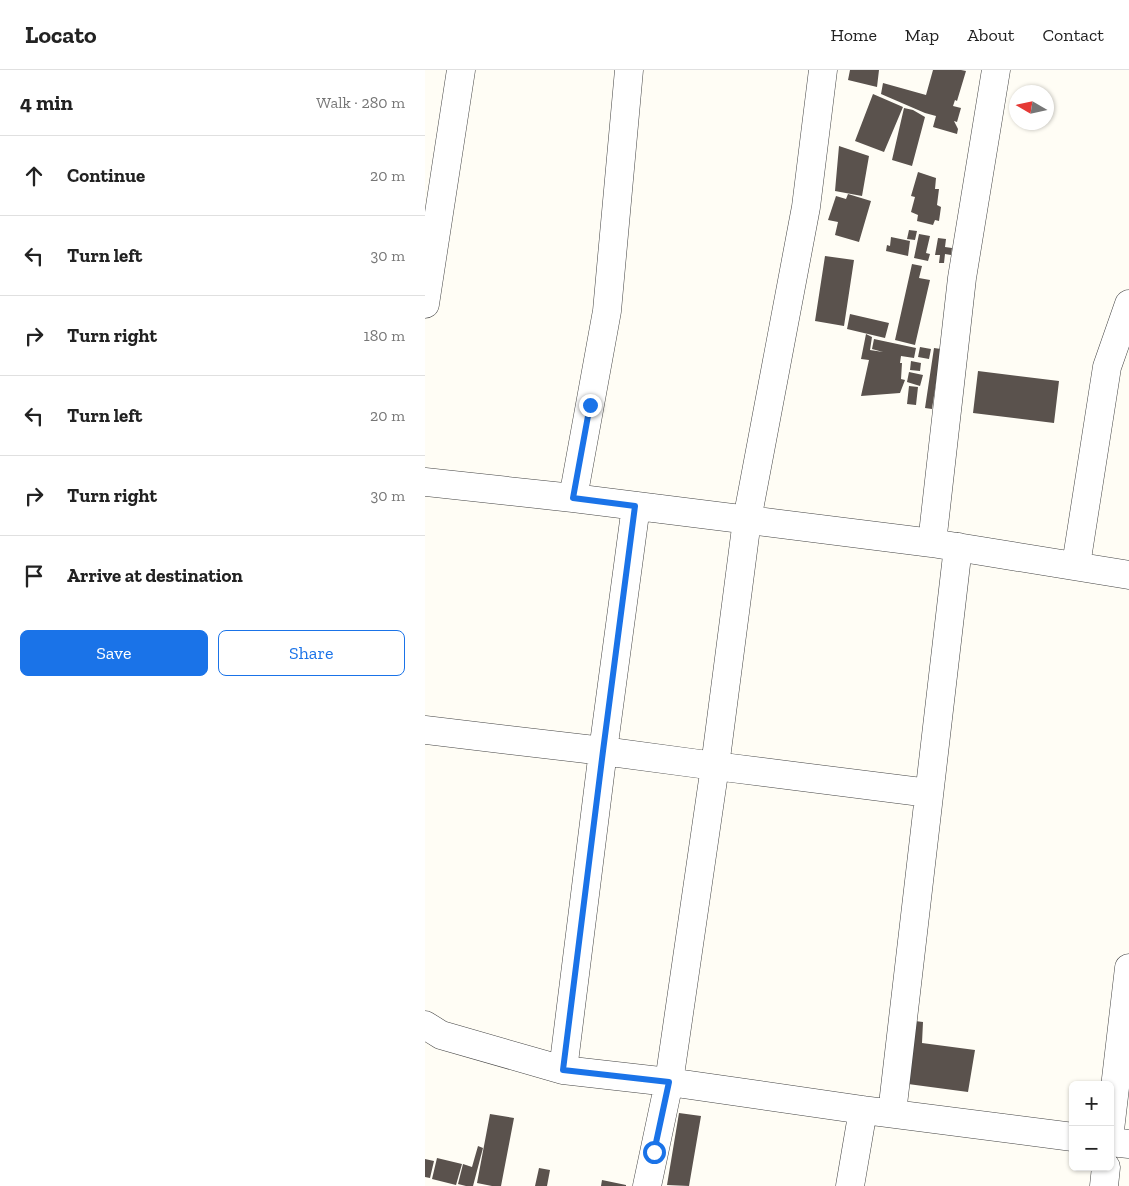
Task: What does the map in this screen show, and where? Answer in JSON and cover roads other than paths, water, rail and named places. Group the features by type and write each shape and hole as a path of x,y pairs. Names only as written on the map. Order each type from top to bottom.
{"street":[{"path":"425,304 461,70"},
{"path":"573,498 607,311 629,70"},
{"path":"647,1186 669,1082 715,766 747,520 807,207 823,70"},
{"path":"892,1113 929,793 962,278 996,70"},
{"path":"1075,565 1107,367 1129,304"},
{"path":"425,482 573,498 945,545 1129,574"},
{"path":"563,1070 635,506"},
{"path":"425,730 929,793"},
{"path":"1110,1126 1129,968"},
{"path":"425,1025 441,1035 563,1070 669,1082 863,1110 1069,1136"},
{"path":"850,1186 863,1110"},
{"path":"1114,1142 1129,1144"},
{"path":"1104,1186 1106,1171"}]}
